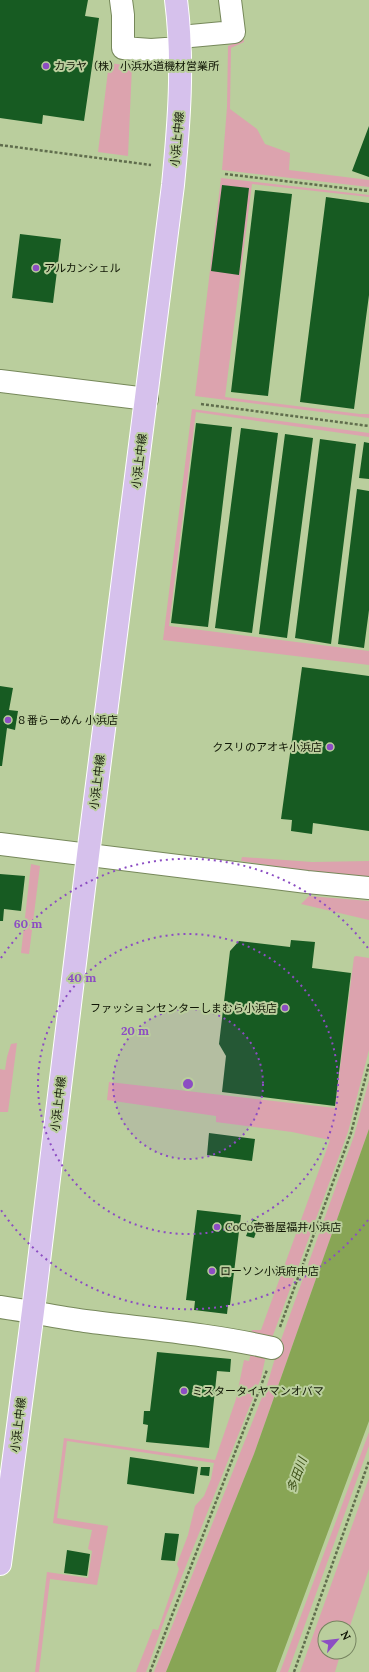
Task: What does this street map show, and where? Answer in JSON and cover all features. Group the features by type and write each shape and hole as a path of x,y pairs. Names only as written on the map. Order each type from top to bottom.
{"main road":[{"name":"小浜上中線","path":"0,1564 33,1311 88,855 147,399 175,168 179,129 180,43 176,0"}],"street":[{"path":"121,0 123,15 123,48 151,50 234,32 230,0"},
{"path":"0,380 147,399"},
{"path":"0,844 140,860 307,882 369,888"},
{"path":"0,1307 33,1311 78,1320 237,1340 272,1348"}],"path":[{"path":"0,145 175,168"},
{"path":"225,174 369,191"},
{"path":"201,404 369,426"},
{"path":"294,1672 369,1461"}],"shaded area":[{"path":"238,0 240,0 244,42 231,48 230,109 257,129 265,144 290,153 289,170 369,180 369,187 222,170 227,107 228,46 242,40"},
{"path":"109,63 132,66 128,156 98,152"},
{"path":"221,178 369,195 369,197 252,184 225,397 369,414 369,418 195,396"},
{"path":"192,409 369,433 369,437 196,412 169,626 369,651 369,665 163,640"},
{"path":"242,857 312,862 369,861 369,877 309,871 241,861"},
{"path":"31,864 40,866 29,954 21,953"},
{"path":"309,896 369,901 369,920 301,904"},
{"path":"354,957 369,958 369,1050 348,1132 272,1338 250,1337 252,1330 261,1330 330,1140 292,1132 216,1122 216,1116 107,1100 109,1082 335,1108"},
{"path":"17,1043 8,1112 0,1112 0,1069 5,1070 11,1044"},
{"path":"369,1080 369,1129 254,1454 166,1672 154,1672 268,1382 277,1351 354,1136"},
{"path":"252,1349 262,1352 265,1360 261,1378 166,1616 146,1672 136,1672 153,1629 158,1630 179,1569 177,1564 188,1535 195,1506 204,1496 211,1479 214,1463 67,1441 57,1518 108,1526 97,1585 50,1579 39,1672 35,1672 47,1572 88,1578 92,1551 88,1549 92,1530 53,1523 64,1438 215,1460 236,1399 244,1360 249,1361"},
{"path":"369,1432 369,1446 288,1672 280,1672"},
{"path":"369,1478 369,1569 352,1620 318,1620"},
{"path":"317,1624 317,1660 339,1660 335,1672 300,1672"}],"water":[{"name":"多田川","path":"369,1129 369,1421 276,1672 166,1672 254,1454"}],"building":[{"name":"カラヤ（株）小浜水道機材営業所","path":"0,0 88,0 85,16 99,18 84,121 43,115 42,124 0,118"},
{"path":"369,126 369,177 352,171"},
{"path":"222,185 249,188 239,275 211,271"},
{"path":"255,190 292,194 268,396 231,392"},
{"path":"326,197 369,203 369,295 354,409 300,402"},
{"name":"アルカンシェル","path":"20,234 61,239 53,303 12,298"},
{"path":"196,423 232,427 208,627 171,623"},
{"path":"241,428 278,433 252,633 215,628"},
{"path":"285,434 313,438 287,638 259,634"},
{"path":"320,439 356,444 331,644 295,638"},
{"path":"364,442 369,443 369,479 359,478"},
{"path":"357,489 369,491 369,610 364,648 338,644"},
{"name":"クスリのアオキ小浜店","path":"302,667 369,676 369,831 313,823 312,834 291,831 292,820 281,819"},
{"name":"８番らーめん 小浜店","path":"0,686 13,688 9,710 18,711 15,730 7,728 2,766 0,766"},
{"path":"0,874 25,876 21,911 4,909 3,921 0,921"},
{"name":"ファッションセンターしまむら小浜店","path":"291,940 315,942 312,968 351,973 335,1106 222,1092 226,1056 219,1044 230,951 239,941 290,947"},
{"path":"209,1133 255,1139 252,1161 207,1155"},
{"name":"ローソン小浜府中店","path":"197,1210 241,1215 230,1305 228,1305 227,1314 194,1310 195,1301 186,1300"},
{"path":"253,1219 260,1222 254,1238 246,1236"},
{"name":"ミスタータイヤマンオバマ","path":"157,1352 231,1359 230,1372 217,1371 209,1448 146,1442 148,1425 143,1424 144,1411 150,1411"},
{"path":"130,1457 198,1467 194,1494 127,1484"},
{"path":"201,1467 210,1467 209,1476 200,1475"},
{"path":"165,1533 179,1534 175,1561 161,1560"},
{"path":"67,1550 90,1554 87,1576 64,1573"}],"place":[{"name":"カラヤ（株）小浜水道機材営業所","path":"46,66"},
{"name":"アルカンシェル","path":"36,268"},
{"name":"８番らーめん 小浜店","path":"8,720"},
{"name":"クスリのアオキ小浜店","path":"330,747"},
{"name":"ファッションセンターしまむら小浜店","path":"285,1008"},
{"name":"CoCo壱番屋福井小浜店","path":"217,1227"},
{"name":"ローソン小浜府中店","path":"212,1271"},
{"name":"ミスタータイヤマンオバマ","path":"184,1391"}]}
